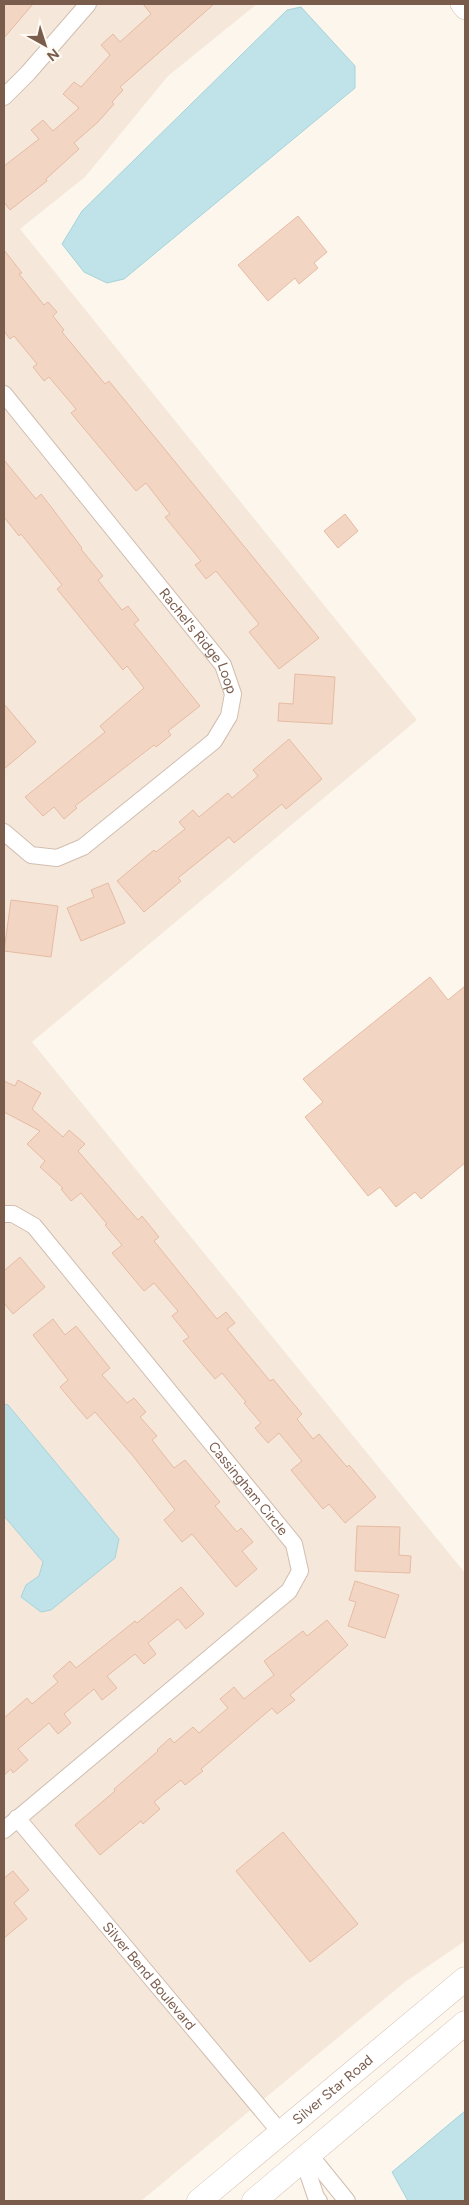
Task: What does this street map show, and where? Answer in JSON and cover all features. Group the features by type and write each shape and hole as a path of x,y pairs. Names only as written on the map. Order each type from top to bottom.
{"main road":[{"name":"Silver Star Road","path":"199,2201 465,1985"},
{"path":"306,2156 303,2144 310,2132 465,1985"},
{"path":"254,2201 465,2023"},
{"path":"236,2201 265,2176 273,2165 281,2133"}],"street":[{"path":"4,97 28,73 88,4"},
{"path":"461,4 465,10"},
{"name":"Rachel's Ridge Loop","path":"4,394 223,665 233,694 229,716 214,741 83,847 57,858 31,855 4,832"},
{"name":"Cassingham Circle","path":"4,1214 13,1214 34,1226 294,1544 300,1571 289,1591 4,1830"},
{"name":"Silver Bend Boulevard","path":"17,1818 281,2133"},
{"path":"306,2156 316,2197 319,2201"},
{"path":"306,2156 347,2201"}],"shaded area":[{"path":"4,4 257,4 168,76 85,177 20,229 417,720 32,1042 465,1573 465,1941 405,1982 141,2201 4,2201"}],"water":[{"path":"301,7 355,66 355,88 124,279 107,283 84,272 62,244 82,211 287,10"},
{"path":"4,1404 8,1405 119,1539 115,1558 51,1610 41,1612 21,1597 26,1585 39,1576 43,1562 4,1516"},
{"path":"465,2111 465,2201 408,2201 392,2172"}],"building":[{"path":"4,4 33,4 4,38"},
{"path":"143,4 214,4 120,87 123,90 112,102 114,104 98,122 74,143 79,149 46,179 47,181 10,210 4,202 4,166 39,139 31,130 43,120 53,131 79,108 63,94 74,82 81,87 110,55 101,45 113,34 120,42 151,14"},
{"path":"298,216 327,252 314,263 318,268 299,284 295,278 268,301 238,265"},
{"path":"4,250 22,273 19,274 44,305 48,302 57,312 53,316 64,330 62,332 105,384 109,381 319,638 279,669 249,632 259,624 216,571 206,579 195,565 201,561 165,517 170,514 146,483 136,491 71,413 76,409 49,377 44,381 33,367 37,364 14,336 10,339 4,331"},
{"path":"4,460 36,499 41,494 103,576 98,580 122,610 128,606 139,620 134,624 200,706 168,731 171,735 156,747 154,745 75,806 77,808 64,819 54,807 43,816 25,797 105,732 100,726 144,688 127,666 123,670 57,589 62,585 21,534 19,536 4,517"},
{"path":"345,514 358,531 338,548 324,531"},
{"path":"295,674 335,677 332,724 278,721 279,703 293,704"},
{"path":"4,704 36,742 4,769"},
{"path":"289,739 322,779 286,809 282,804 234,843 229,837 178,878 181,881 144,912 117,881 154,850 156,852 185,829 179,822 193,810 199,817 228,793 232,798 258,776 253,770"},
{"path":"108,883 125,923 81,941 67,908 94,897 91,890"},
{"path":"11,900 58,906 51,957 4,951"},
{"path":"430,977 448,1000 465,986 465,1163 421,1199 415,1192 396,1207 380,1187 368,1196 305,1117 323,1102 303,1079"},
{"path":"18,1080 41,1093 32,1109 63,1137 69,1130 85,1144 78,1151 138,1220 142,1216 159,1237 154,1241 217,1319 226,1312 235,1323 227,1329 270,1381 273,1379 302,1414 297,1419 313,1439 319,1434 376,1497 345,1523 329,1504 323,1509 291,1470 302,1461 279,1433 268,1443 255,1428 261,1423 222,1373 215,1379 183,1341 189,1337 172,1316 178,1311 154,1283 144,1291 112,1253 122,1245 81,1193 71,1201 61,1189 63,1188 40,1167 45,1161 27,1144 40,1131 4,1112 4,1081 15,1086"},
{"path":"20,1257 45,1287 13,1314 4,1303 4,1271"},
{"path":"53,1319 65,1335 76,1326 110,1368 102,1375 127,1403 134,1398 146,1412 140,1417 157,1436 152,1440 174,1468 185,1460 220,1502 215,1506 237,1532 241,1528 253,1542 242,1551 257,1569 236,1587 192,1534 182,1542 164,1520 175,1510 133,1456 95,1412 87,1419 60,1387 68,1380 33,1335"},
{"path":"357,1526 400,1527 399,1555 411,1556 410,1573 355,1571"},
{"path":"355,1581 399,1595 385,1638 348,1626 356,1602 349,1600"},
{"path":"181,1587 204,1614 186,1629 178,1619 148,1643 156,1654 144,1664 135,1654 107,1676 117,1688 102,1700 94,1689 64,1714 71,1723 58,1734 49,1723 18,1749 28,1760 13,1773 11,1769 4,1775 4,1718 27,1698 32,1704 58,1682 53,1676 70,1661 76,1668 135,1621 137,1623"},
{"path":"327,1620 348,1645 290,1695 295,1700 277,1714 272,1708 201,1769 203,1771 185,1785 181,1780 154,1802 160,1809 143,1824 141,1821 100,1855 75,1825 115,1791 114,1789 158,1751 170,1738 174,1743 193,1727 199,1733 228,1708 220,1699 234,1687 244,1699 274,1675 264,1661 303,1631 307,1636"},
{"path":"283,1832 358,1924 310,1962 236,1871"},
{"path":"13,1871 29,1890 14,1903 27,1919 4,1938 4,1878"}]}
